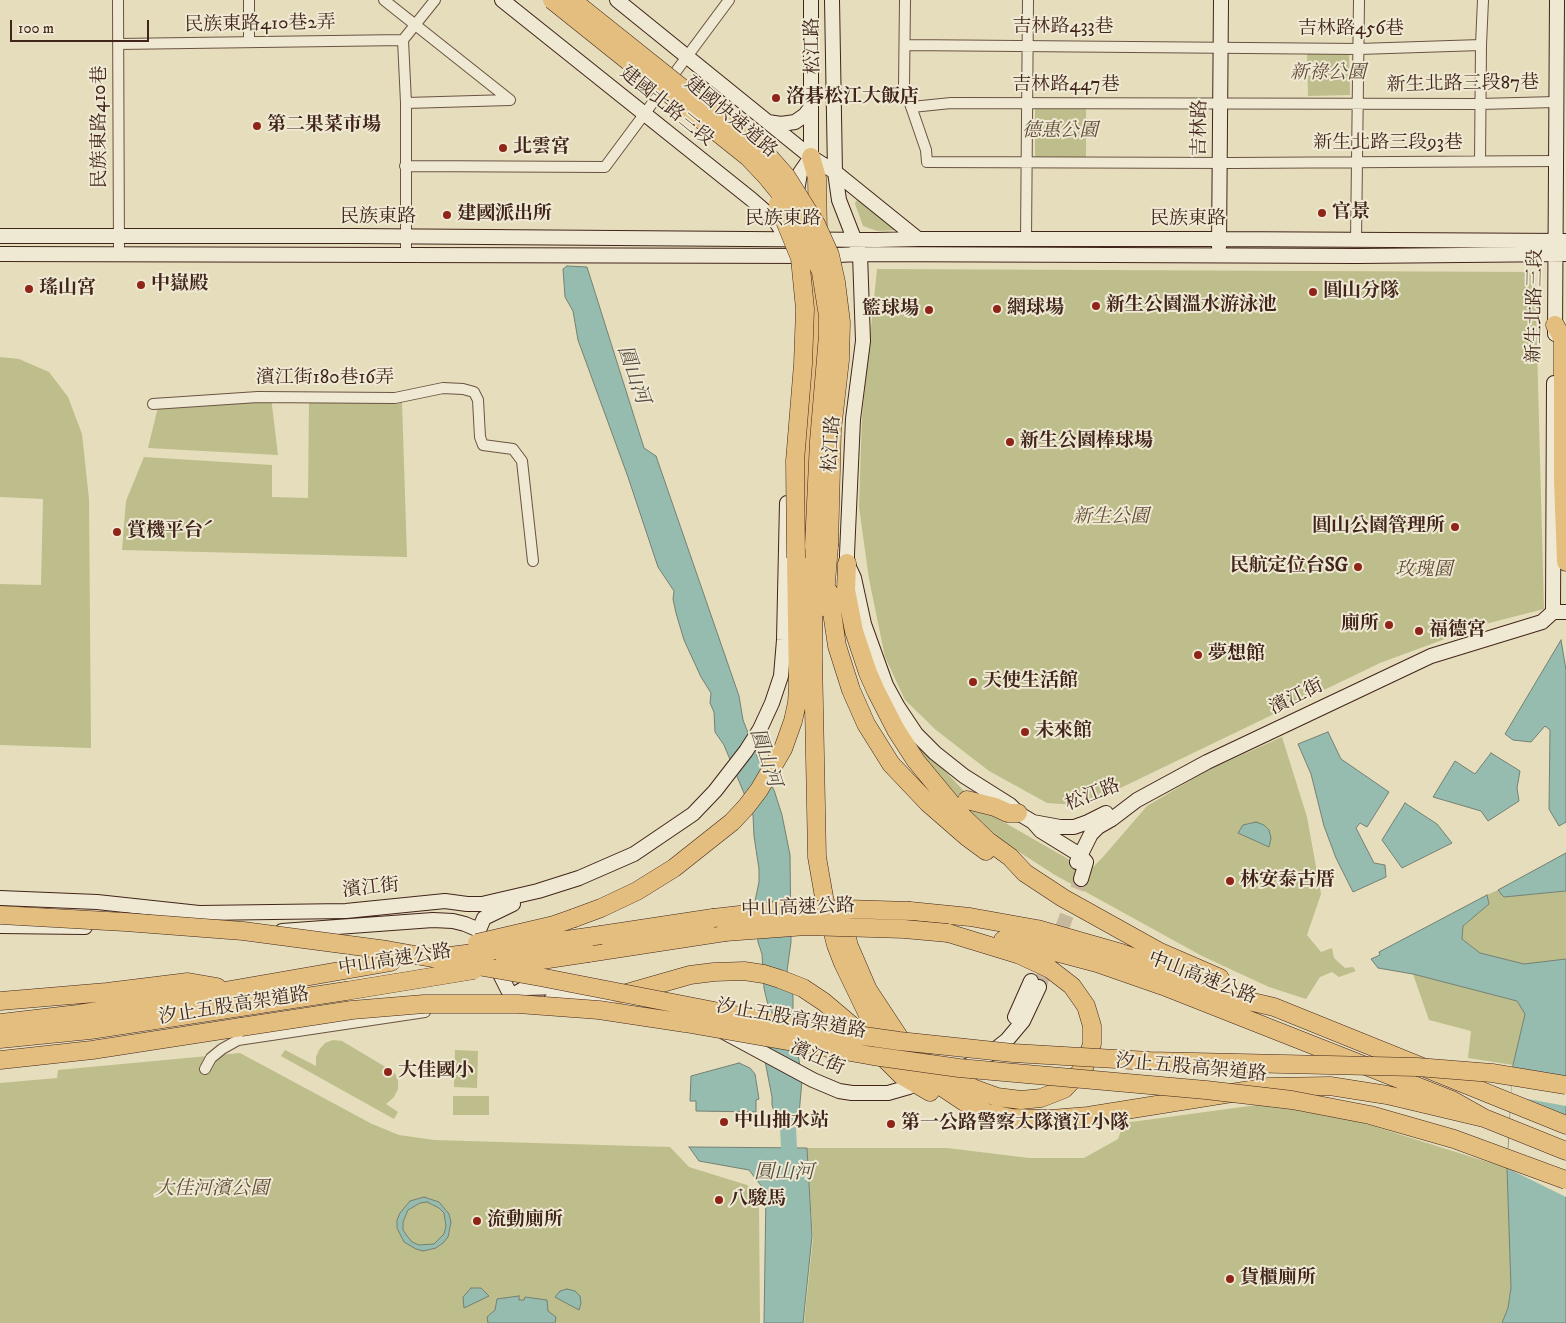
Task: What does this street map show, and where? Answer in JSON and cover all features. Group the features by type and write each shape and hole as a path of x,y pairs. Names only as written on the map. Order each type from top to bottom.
{"highway":[{"name":"建國快速道路","path":"552,0 748,157 788,204 806,232 821,272 826,297 828,335 819,441 822,546"},
{"name":"建國快速道路","path":"572,0 771,159 786,176 816,224 830,255 842,322 822,546"},
{"path":"586,0 699,92 721,118"},
{"path":"748,157 781,210 800,258 805,309 803,364 794,461 796,558 805,658 817,857 824,898 836,945 854,988 868,1015 894,1053 924,1076 966,1103 987,1113 1012,1118 1051,1119 1088,1116 1269,1087 1330,1086 1387,1095 1484,1118"},
{"path":"805,658 805,482 817,322 817,178 811,157"},
{"path":"1559,332 1566,562"},
{"path":"787,512 790,600 805,658"},
{"path":"822,546 837,646 851,690 866,724 891,764 928,804 967,837 1014,870 1025,874 1063,898 1160,952 1251,992 1274,1007"},
{"path":"392,962 554,926 601,908 637,891 674,868 732,822 759,790 783,749 793,720 805,658 822,546"},
{"path":"822,546 840,592 842,612 862,684 881,724 906,760"},
{"path":"848,563 846,590 854,631 868,674 896,730 916,761 960,814 988,841 1010,857 1025,874"},
{"path":"827,578 824,601 829,855 835,894 849,946 868,990 899,1037 918,1058 951,1077 997,1096 1021,1100 1041,1098 1064,1089 1084,1068 1092,1044 1092,1026 1086,1006 1072,986 1050,968 1020,955 948,933"},
{"path":"967,800 995,807 1008,813 1018,813"},
{"name":"中山高速公路","path":"0,1022 88,1012 392,962 497,950 713,918 784,911 846,909 910,911 970,917 1037,929 1121,953 1183,975 1244,1000 1274,1007 1566,1125"},
{"name":"汐止五股高架道路","path":"0,916 125,922 233,930 387,950 540,977 777,1023 899,1041 1014,1053 1150,1061 1417,1067 1492,1073 1566,1085"},
{"name":"中山高速公路","path":"0,1040 100,1029 725,932 806,926 948,933 980,936 1029,945 1097,963 1163,986 1452,1100 1484,1118 1566,1151"},
{"path":"612,997 690,975 726,970 764,974 804,988 824,1002 850,1024 901,1075 936,1096 966,1103"},
{"path":"687,1012 679,1000 678,994 690,975"},
{"path":"0,1001 98,993 188,982 232,989"},
{"name":"汐止五股高架道路","path":"0,1060 92,1050 352,1010 424,1004 527,1004 618,1013 873,1056 959,1068 1206,1090 1292,1100 1370,1115 1445,1136 1566,1180"}],"street":[{"name":"民族東路410巷","path":"118,0 119,254"},
{"path":"249,0 250,42"},
{"path":"384,0 510,100 406,103"},
{"path":"406,255 406,103 403,40 435,0"},
{"name":"建國北路三段","path":"502,0 751,198 775,220 789,239"},
{"path":"617,0 811,157 834,172 918,239"},
{"path":"405,166 605,167 729,0"},
{"name":"松江路","path":"715,791 746,751 760,729 772,703 781,676 784,640 787,481 796,341 796,298 789,239 800,173 811,157 811,0"},
{"name":"松江路","path":"832,0 834,172 839,200 860,254 863,341 853,419 848,503 848,563 854,578 864,624 876,662 898,707 916,734 935,753 964,776 1034,822 1060,827 1074,827 1136,800"},
{"path":"905,0 904,86 912,107"},
{"path":"1026,239 1028,0"},
{"name":"吉林路","path":"1219,255 1221,0"},
{"path":"1356,241 1360,0"},
{"path":"1480,161 1483,0"},
{"name":"新生北路三段","path":"1557,0 1556,161 1561,248 1559,332 1559,612"},
{"name":"民族東路410巷2弄","path":"118,44 403,40"},
{"name":"吉林路433巷","path":"905,45 1221,46"},
{"name":"吉林路456巷","path":"1221,46 1359,49 1481,45"},
{"name":"新生北路三段87巷","path":"1220,104 1480,104 1556,102"},
{"name":"吉林路447巷","path":"912,107 951,104 1220,104"},
{"path":"767,121 781,124 795,122 805,115 811,107"},
{"name":"新生北路三段93巷","path":"912,107 926,150 927,162 1556,161"},
{"name":"民族東路","path":"0,236 406,236 789,239 817,248 860,254 1219,255 1561,248"},
{"path":"484,237 484,255"},
{"name":"民族東路","path":"0,254 792,256 854,240 918,239 1219,239 1356,241 1561,248"},
{"name":"濱江街180巷16弄","path":"153,404 258,397 395,398 443,388 463,389 474,392 478,400 480,437 483,445 513,449 522,460 533,561"},
{"name":"濱江街","path":"1080,855 1098,827 1112,819 1136,800 1207,762 1431,656 1542,622 1559,612"},
{"name":"濱江街","path":"0,898 97,902 199,912 346,911 421,903 482,904 538,891 604,868 634,854 694,814 715,791"},
{"name":"松江路","path":"1034,822 1041,831 1080,855"},
{"path":"1077,877 1086,862 1080,855"},
{"path":"479,930 484,918 538,891"},
{"path":"206,1069 211,1058 238,1040 478,1004 511,996 476,922 470,916 446,909 437,903"},
{"name":"濱江街","path":"0,926 140,927 279,931 433,920 453,921 479,930"},
{"path":"954,1067 979,1051 1003,1032 1035,984"},
{"name":"濱江街","path":"511,996 525,988 540,987 611,985 637,989 715,1026 755,1050 813,1080 839,1091 888,1093 904,1084"},
{"name":"濱江街","path":"511,996 528,1000 612,997 640,1004 713,1031 722,1031"}],"green space":[{"name":"新祿公園","path":"1307,52 1349,52 1350,95 1308,96"},
{"name":"德惠公園","path":"1035,107 1086,107 1086,158 1035,158"},
{"path":"861,198 897,230 877,231 863,226 855,204"},
{"name":"新生公園","path":"877,269 1535,272 1544,609 1485,624 1380,663 1110,793 1076,805 1047,803 989,771 936,730 905,700 885,657 869,579 859,507 862,416"},
{"path":"0,357 19,359 49,372 68,397 82,434 89,499 91,748 0,745 0,584 41,585 43,499 0,497"},
{"path":"271,397 278,455 148,448 159,403"},
{"path":"309,397 402,402 407,557 122,550 126,501 144,457 272,465 272,497 308,498"},
{"path":"1282,737 1307,817 1321,894 1307,935 1321,952 1332,948 1334,958 1345,968 1353,967 1356,971 1339,977 1332,972 1320,977 1306,999 1269,987 1202,956 1055,875 1005,843 954,797 916,749 925,750 981,809 1089,871 1147,806 1208,770"},
{"path":"1498,890 1501,894 1529,895 1566,891 1566,959 1524,964 1480,953 1462,939 1463,926 1489,904 1487,895"},
{"path":"1413,974 1517,1001 1525,1014 1513,1065 1468,1058 1471,1031 1429,1020"},
{"path":"333,1040 342,1041 394,1072 398,1079 398,1089 394,1097 386,1104 398,1112 394,1119 281,1056 285,1050 316,1066 316,1057 319,1050 325,1043"},
{"path":"455,1050 478,1051 477,1088 454,1087"},
{"name":"大佳河濱公園","path":"240,1053 372,1124 399,1135 434,1140 670,1147 689,1167 747,1185 754,1191 759,1207 760,1323 0,1323 0,1083 57,1078 58,1070"},
{"path":"453,1096 489,1096 489,1115 453,1115"},
{"path":"1264,1104 1328,1112 1507,1168 1511,1288 1508,1308 1502,1323 804,1323 813,1238 807,1148 947,1148 1029,1158 1084,1158 1118,1139 1124,1123"}],"water":[{"name":"圓山河","path":"567,266 587,267 644,448 656,456 739,696 743,720 759,761 774,790 782,815 790,855 791,942 787,971 793,996 793,1021 802,1080 798,1126 776,1126 765,1061 771,1018 764,988 762,954 758,942 755,901 759,882 759,869 753,815 724,745 715,732 714,712 710,703 711,693 701,677 684,640 673,599 674,591 658,567 628,477 578,340 573,311 565,297 563,269"},
{"path":"1561,640 1566,670 1566,822 1559,826 1549,809 1550,730 1545,726 1531,742 1513,740 1505,734"},
{"path":"1328,732 1341,759 1389,792 1367,827 1360,823 1356,828 1374,863 1385,865 1386,877 1353,892 1336,858 1324,826 1311,774 1298,744"},
{"path":"1491,753 1520,771 1517,788 1519,801 1488,821 1481,811 1433,797 1455,761 1475,774"},
{"path":"1405,803 1437,824 1452,843 1402,868 1382,840"},
{"path":"1256,822 1264,825 1269,830 1271,838 1269,847 1238,833 1243,825"},
{"path":"1566,853 1566,891 1504,897 1498,890"},
{"path":"1487,895 1489,904 1463,926 1462,939 1480,953 1524,964 1566,959 1566,1323 1502,1323 1508,1308 1511,1288 1507,1168 1513,1065 1525,1014 1517,1001 1413,974 1378,968 1371,959 1380,955 1379,952"},
{"path":"739,1063 750,1068 755,1074 759,1099 756,1100 756,1112 696,1111 696,1101 690,1101 691,1076"},
{"name":"圓山河","path":"689,1147 807,1148 812,1236 803,1323 764,1323 766,1192 749,1170 699,1161"},
{"path":"424,1197 439,1202 449,1214 451,1222 448,1237 436,1248 423,1251 404,1242 397,1228 397,1220 410,1201","holes":["427,1202 444,1213 446,1226 444,1234 434,1244 419,1245 412,1242 403,1230 403,1222 408,1210 420,1203"]},
{"path":"471,1288 481,1288 489,1296 464,1308 463,1297"},
{"path":"567,1289 575,1291 580,1296 579,1310 555,1297 560,1291"},
{"path":"519,1296 519,1300 524,1300 525,1297 547,1300 548,1311 556,1317 555,1323 488,1323 487,1317 495,1310 497,1299"}],"pier":[{"path":"1512,1079 1566,1089 1566,1106 1511,1096"},
{"path":"1511,1099 1566,1121 1566,1179 1508,1157"},
{"path":"1507,1161 1566,1183 1566,1197 1507,1168"}],"waterway":[{"name":"圓山河","path":"787,1105 790,1170"}],"tunnel":[{"path":"1039,987 1081,879"}],"place":[{"name":"洛碁松江大飯店","path":"776,98"},
{"name":"第二果菜市場","path":"257,126"},
{"name":"北雲宮","path":"503,148"},
{"name":"官景","path":"1322,213"},
{"name":"建國派出所","path":"447,215"},
{"name":"中嶽殿","path":"141,285"},
{"name":"瑤山宮","path":"29,289"},
{"name":"圓山分隊","path":"1313,292"},
{"name":"新生公園溫水游泳池","path":"1096,306"},
{"name":"網球場","path":"997,309"},
{"name":"籃球場","path":"929,310"},
{"name":"新生公園棒球場","path":"1010,442"},
{"name":"圓山公園管理所","path":"1455,527"},
{"name":"賞機平台ˊ","path":"117,532"},
{"name":"民航定位台SG","path":"1358,567"},
{"name":"廁所","path":"1389,625"},
{"name":"福德宮","path":"1419,631"},
{"name":"夢想館","path":"1198,655"},
{"name":"天使生活館","path":"973,682"},
{"name":"未來館","path":"1025,732"},
{"name":"林安泰古厝","path":"1230,881"},
{"name":"大佳國小","path":"388,1072"},
{"name":"中山抽水站","path":"724,1122"},
{"name":"第一公路警察大隊濱江小隊","path":"891,1124"},
{"name":"八駿馬","path":"719,1200"},
{"name":"流動廁所","path":"477,1221"},
{"name":"貨櫃廁所","path":"1230,1279"}],"park label":[{"name":"玫瑰園","path":"1424,571"}]}
